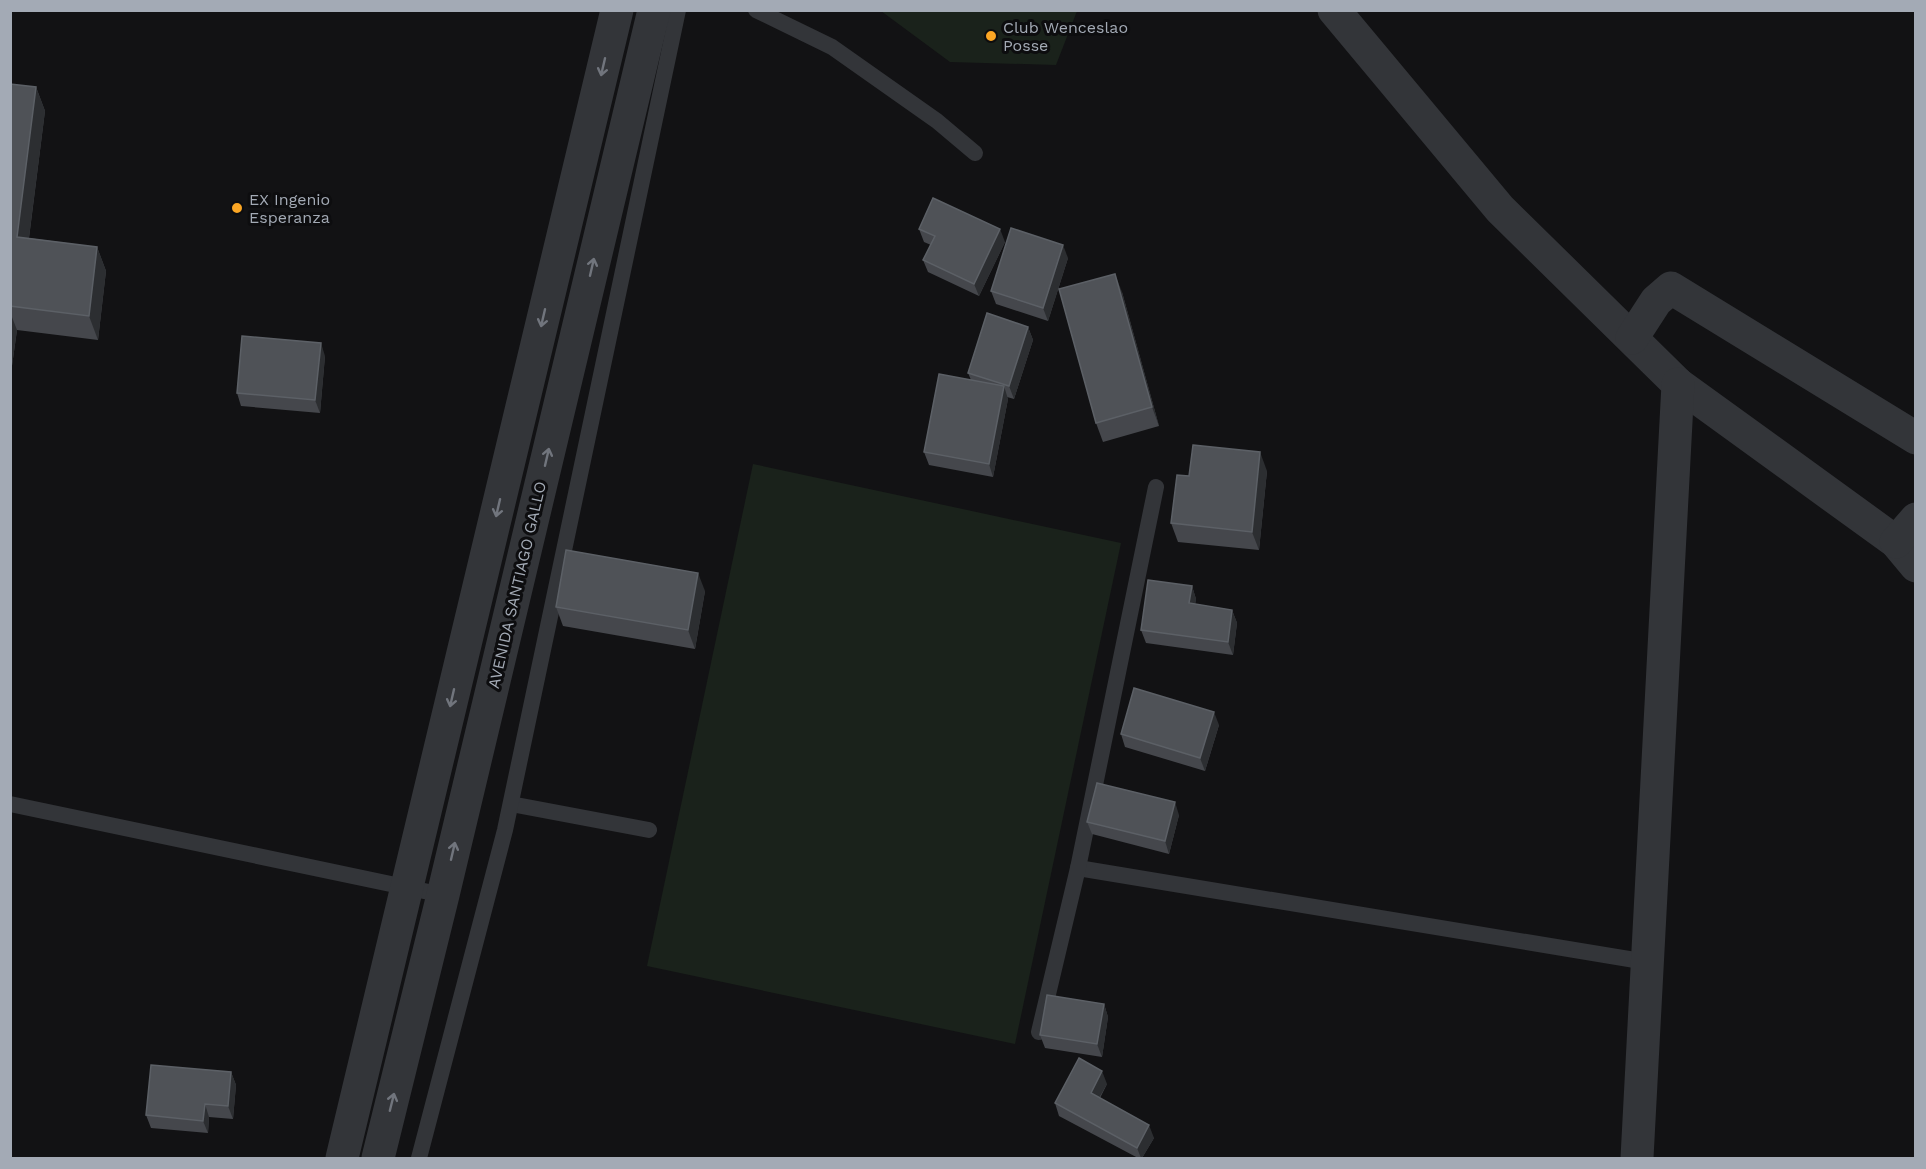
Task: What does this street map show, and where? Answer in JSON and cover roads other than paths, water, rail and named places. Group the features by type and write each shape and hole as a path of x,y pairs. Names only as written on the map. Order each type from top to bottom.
{"street":[{"path":"342,1158 617,10"},
{"name":"AVENIDA SANTIAGO GALLO","path":"378,1158 654,10"},
{"path":"1334,10 1500,209 1678,384 1909,543"},
{"path":"1632,338 1656,301 1671,288 1916,438"},
{"path":"1637,1158 1678,384"}],"lane":[{"path":"419,1158 511,804 678,10"},
{"path":"756,10 832,47 937,121 975,153"},
{"path":"1039,1032 1077,868 1155,487"},
{"path":"10,804 443,895"},
{"path":"511,804 649,830"},
{"path":"1077,868 1647,962"}],"place":[{"name":"Club Wenceslao Posse","path":"991,36"},
{"name":"EX Ingenio Esperanza","path":"237,208"}]}
